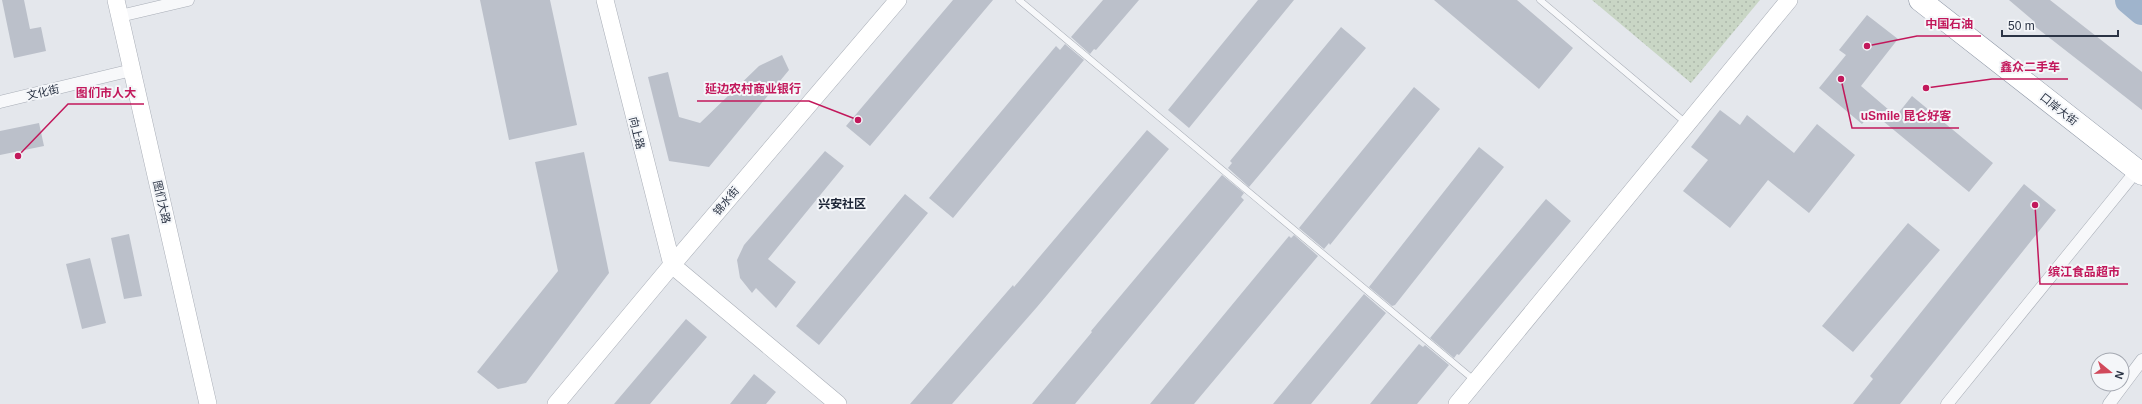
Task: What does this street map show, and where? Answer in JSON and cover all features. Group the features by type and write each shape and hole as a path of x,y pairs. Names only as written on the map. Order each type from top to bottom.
{"highway":[{"name":"口岸大街","path":"1920,0 2140,172"}],"street":[{"path":"118,8 188,0"},
{"name":"向上路","path":"605,0 672,266"},
{"name":"锦水街","path":"556,404 898,0"},
{"path":"1457,404 1789,0"},
{"name":"图们大路","path":"118,8 208,404"},
{"name":"文化街","path":"0,102 132,70"},
{"path":"1947,404 2140,172"},
{"path":"672,266 838,404"},
{"path":"2109,404 2142,360"}],"lane":[{"path":"1019,0 1475,381"},
{"path":"1540,0 1687,124"}],"green space":[{"path":"1592,0 1760,0 1691,83"}],"building":[{"path":"2,0 24,0 30,29 41,27 46,51 14,58"},
{"path":"480,0 550,0 577,125 509,140"},
{"path":"953,0 993,0 870,146 846,126"},
{"path":"1103,0 1139,0 1096,50 1094,49 1090,54 1071,37"},
{"path":"1258,0 1294,0 1189,128 1168,110"},
{"path":"1434,0 1517,0 1573,48 1539,89"},
{"path":"2009,0 2050,0 2142,72 2142,110 2033,25 2035,22"},
{"path":"1867,15 1898,39 1861,86 1896,116 1912,96 1993,163 1969,192 1872,112 1862,124 1819,88 1846,55 1839,50"},
{"path":"1341,27 1366,48 1249,187 1228,168 1232,163 1230,161"},
{"path":"1065,44 1084,60 953,218 929,198 1056,46 1060,50"},
{"path":"782,55 789,70 709,167 669,161 648,77 668,72 679,117 700,123 759,66"},
{"path":"1414,87 1440,109 1330,245 1329,243 1324,249 1299,228"},
{"path":"1720,110 1740,125 1747,115 1794,153 1817,124 1855,155 1809,213 1768,180 1730,228 1683,191 1708,160 1691,147"},
{"path":"39,123 44,146 0,155 0,131"},
{"path":"1147,130 1169,149 1037,307 952,404 910,404 1013,285 1014,287"},
{"path":"1479,147 1504,167 1395,305 1392,306 1369,287"},
{"path":"825,151 844,166 768,259 796,282 776,308 756,288 752,293 740,278 737,260 744,245"},
{"path":"584,152 609,273 526,383 498,389 477,372 558,271 535,162"},
{"path":"1222,175 1244,193 1241,197 1244,200 1075,404 1032,404 1092,332 1091,331"},
{"path":"2024,184 2056,210 1900,404 1853,404 1873,379 1870,376"},
{"path":"905,194 928,213 819,345 796,326"},
{"path":"1546,199 1571,221 1459,355 1457,354 1454,358 1430,338"},
{"path":"1908,223 1940,250 1853,352 1822,326"},
{"path":"129,234 142,296 124,299 111,238"},
{"path":"1294,235 1318,256 1194,404 1150,404 1289,236 1291,238"},
{"path":"90,258 106,323 82,329 66,264"},
{"path":"1364,294 1386,313 1311,404 1273,404"},
{"path":"686,319 707,337 650,404 614,404"},
{"path":"1419,344 1423,347 1425,345 1449,365 1417,404 1370,404"},
{"path":"754,374 776,392 766,404 730,404"}],"waterway":[{"path":"2129,0 2142,11"}],"place":[{"name":"中国石油","path":"1867,46"},
{"name":"uSmile 昆仑好客","path":"1841,79"},
{"name":"鑫众二手车","path":"1926,88"},
{"name":"延边农村商业银行","path":"858,120"},
{"name":"图们市人大","path":"18,156"},
{"name":"缤江食品超市","path":"2035,205"}],"district":[{"name":"兴安社区","path":"842,204"}]}
